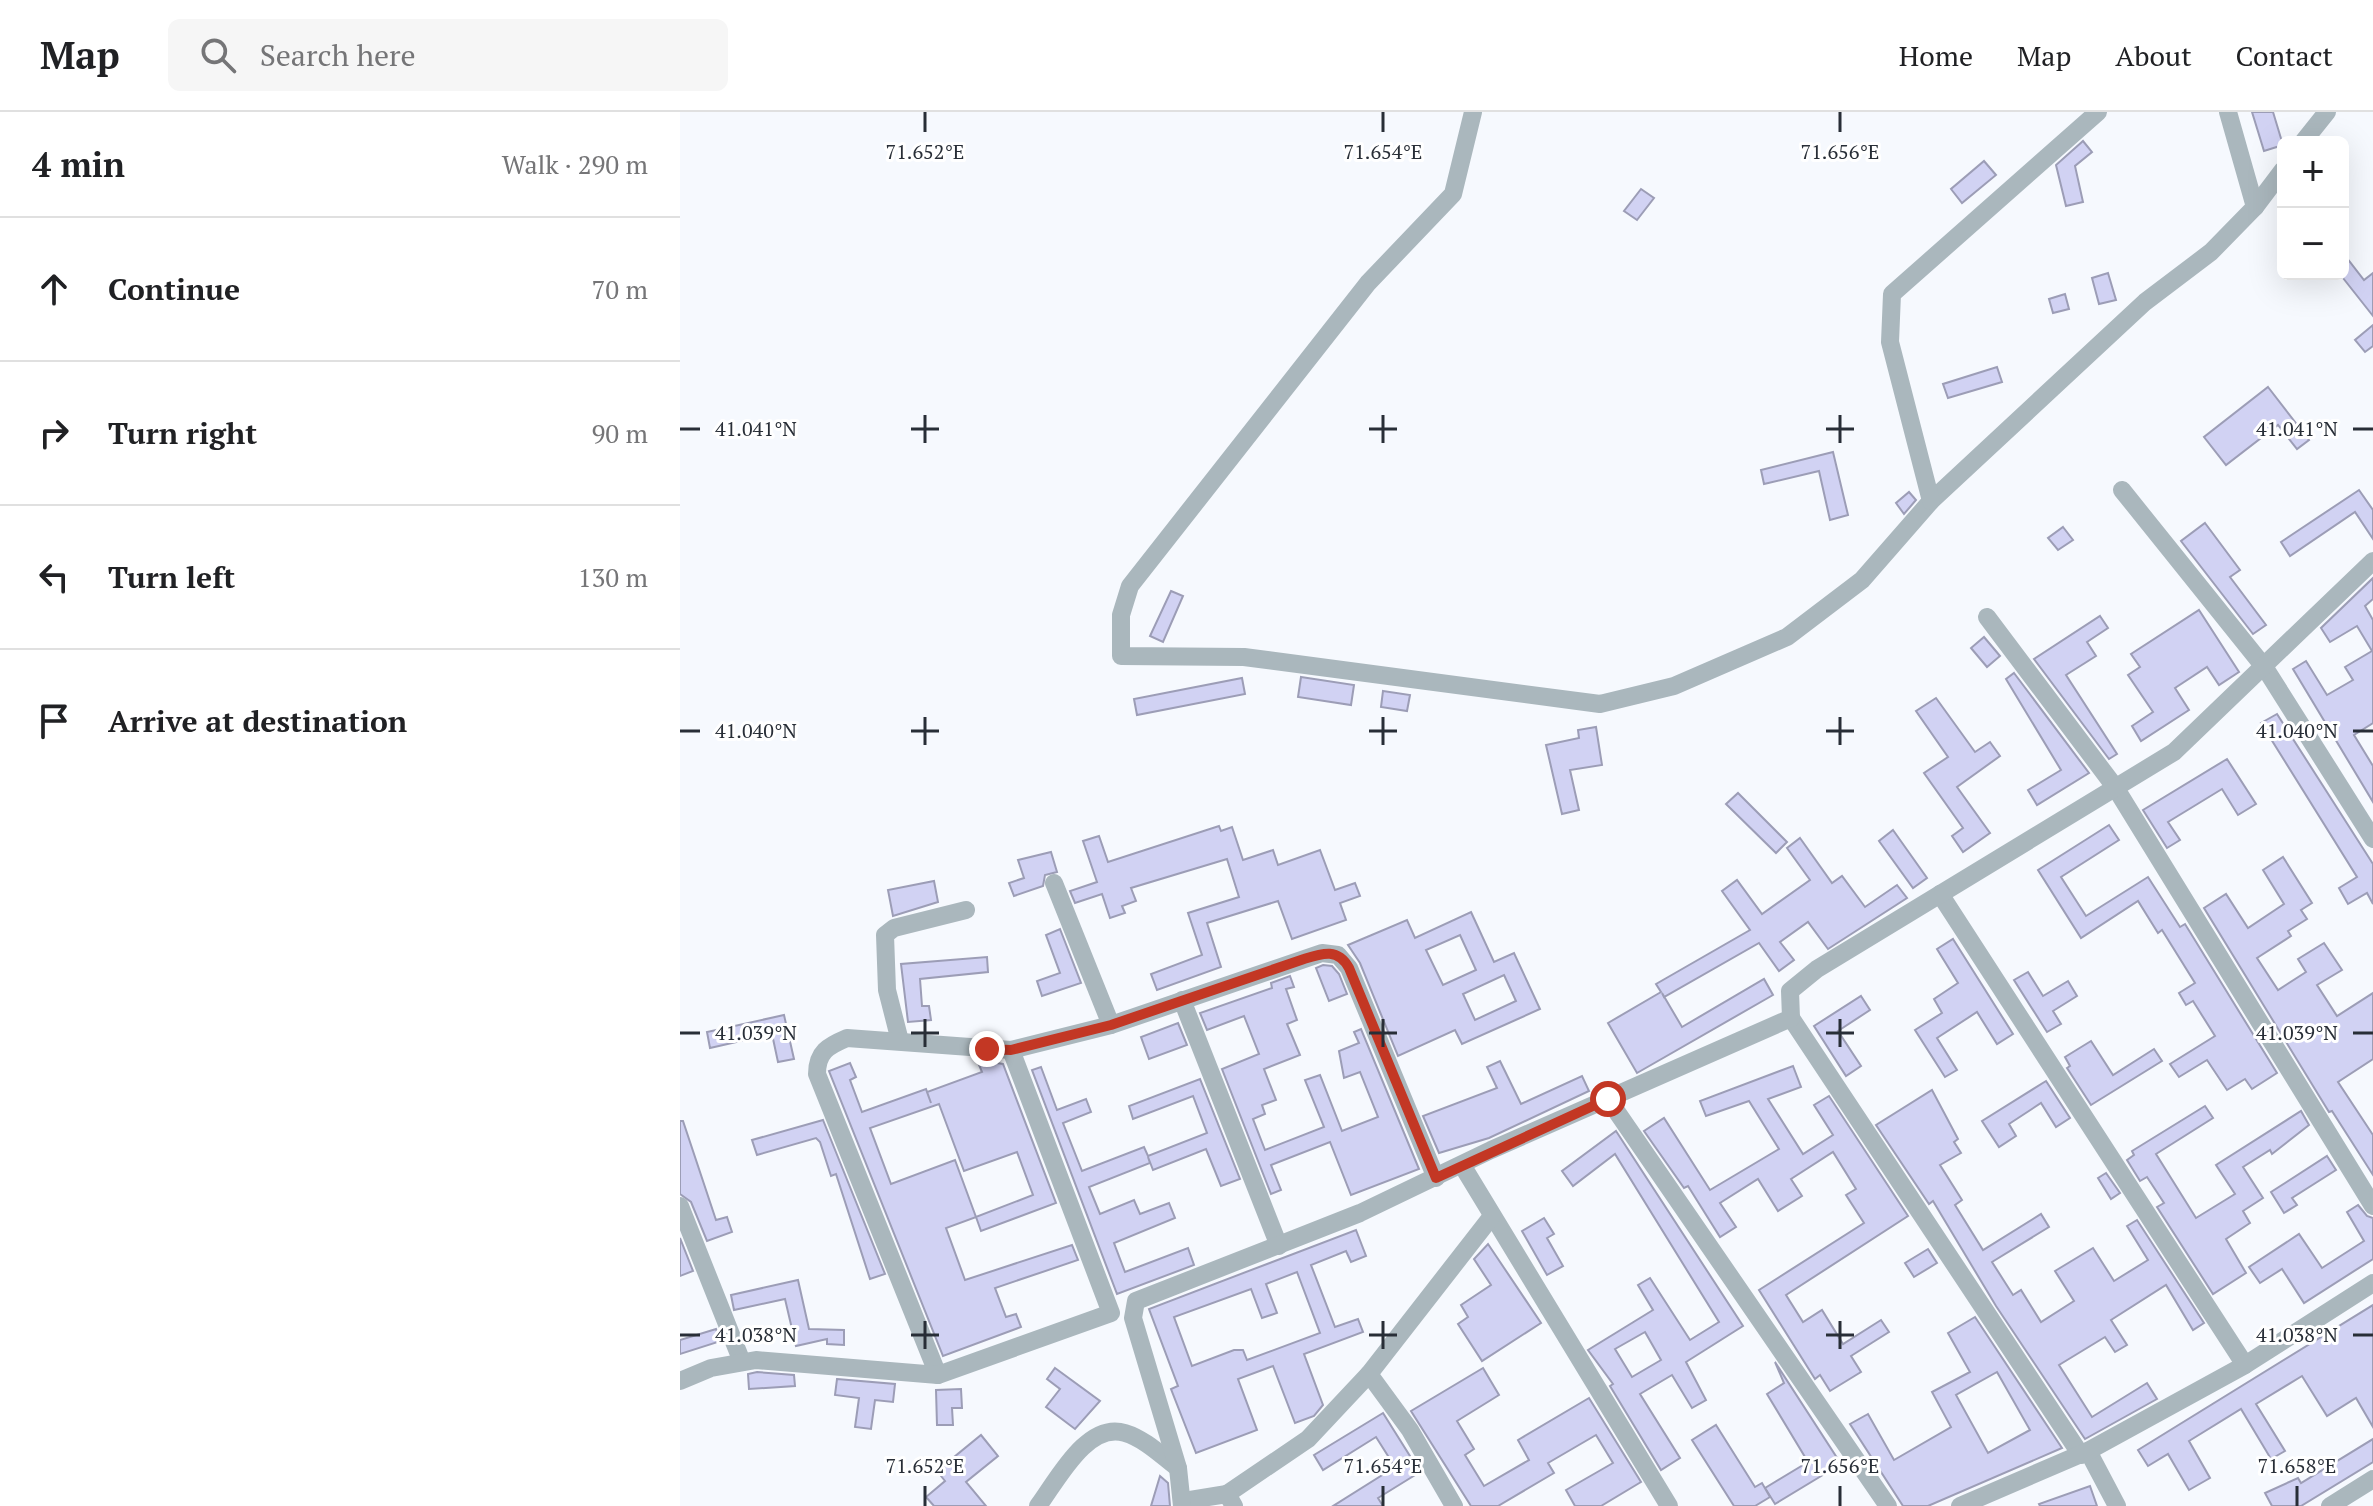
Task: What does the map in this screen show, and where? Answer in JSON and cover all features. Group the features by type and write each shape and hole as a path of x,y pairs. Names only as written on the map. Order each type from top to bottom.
{"street":[{"path":"1473,112 1453,194 1368,283 1130,586 1121,615 1121,656 1244,657 1600,704 1674,686 1787,637 1862,580 1931,501 2145,302 2211,252 2255,207 2277,178"},
{"path":"1931,501 1890,342 1892,294 2098,112"},
{"path":"2228,112 2255,207"},
{"path":"2308,136 2327,112"},
{"path":"2122,490 2265,668 2367,814 2373,839"},
{"path":"2117,1506 1791,1018 1790,991 1817,969 2174,752 2265,668 2373,561"},
{"path":"1987,617 2115,787 2373,1206"},
{"path":"1054,883 1111,1025"},
{"path":"1940,894 2245,1365"},
{"path":"900,1041 887,990 885,935 894,928 966,910"},
{"path":"938,1375 817,1074 817,1060 827,1047 847,1038 1011,1050 1111,1025 1322,953 1343,958 1436,1178"},
{"path":"1182,1000 1279,1246"},
{"path":"680,1381 711,1368 742,1362 793,1361 938,1375 1111,1313 1279,1246 1791,1018"},
{"path":"1011,1050 1111,1313"},
{"path":"1608,1099 1888,1506"},
{"path":"1462,1165 1669,1506"},
{"path":"680,1206 742,1362"},
{"path":"1136,1301 1133,1318 1178,1468 1183,1503 1230,1500 1308,1439 1369,1374 1492,1216"},
{"path":"1960,1506 2084,1453 2245,1365 2373,1283"},
{"path":"1369,1374 1410,1430 1454,1506"},
{"path":"1038,1506 1084,1445 1107,1432 1124,1432 1178,1468"},
{"path":"2330,1506 2373,1479"}],"building":[{"path":"2252,112 2273,112 2280,136 2277,136 2277,147 2264,151"},
{"path":"2083,141 2092,152 2075,166 2083,202 2066,206 2056,165"},
{"path":"1984,161 1996,175 1962,203 1951,189"},
{"path":"1641,189 1654,198 1637,220 1624,211"},
{"path":"2349,261 2364,280 2373,273 2373,316 2345,280 2349,280"},
{"path":"2108,273 2116,300 2099,304 2092,278"},
{"path":"2065,294 2069,309 2053,313 2049,299"},
{"path":"2373,325 2373,346 2365,352 2355,340"},
{"path":"1997,367 2002,382 1948,398 1943,384"},
{"path":"2268,387 2309,440 2297,449 2278,425 2226,465 2204,437"},
{"path":"1833,452 1848,515 1830,520 1819,471 1764,484 1761,470"},
{"path":"2359,490 2373,510 2373,539 2355,512 2290,556 2281,542"},
{"path":"1909,492 1916,500 1904,514 1896,503"},
{"path":"2205,523 2240,570 2230,577 2266,625 2253,634 2181,541"},
{"path":"2063,527 2073,540 2058,550 2048,538"},
{"path":"2373,578 2373,599 2365,606 2373,620 2373,723 2354,735 2373,766 2373,802 2293,669 2306,661 2327,695 2353,680 2345,667 2372,651 2357,626 2330,642 2321,628"},
{"path":"1171,591 1183,596 1163,642 1150,636"},
{"path":"2199,610 2239,672 2219,685 2207,667 2175,688 2189,710 2141,741 2132,726 2153,712 2128,675 2140,667 2131,654"},
{"path":"2100,616 2108,628 2087,642 2096,656 2066,675 2117,754 2109,759 2034,659"},
{"path":"1984,637 2000,656 1987,667 1971,648"},
{"path":"2014,673 2089,773 2037,805 2028,790 2061,770 2006,679"},
{"path":"1301,677 1354,685 1351,705 1298,697"},
{"path":"1242,678 1245,694 1137,715 1134,699"},
{"path":"1383,691 1410,695 1407,711 1381,707"},
{"path":"1936,698 1975,752 1990,742 2000,756 1957,787 1990,833 1963,852 1952,836 1963,828 1924,773 1948,757 1916,711"},
{"path":"2277,714 2373,864 2373,904 2367,893 2348,904 2339,888 2357,877 2261,723"},
{"path":"1596,727 1602,765 1570,770 1579,810 1562,814 1546,745 1579,738 1578,730"},
{"path":"2227,759 2256,804 2238,815 2222,789 2168,822 2180,840 2167,848 2143,810"},
{"path":"1738,793 1787,842 1776,853 1726,804"},
{"path":"2109,825 2119,840 2061,877 2086,916 2148,877 2180,927 2185,924 2277,1073 2252,1089 2245,1079 2227,1090 2207,1060 2179,1077 2170,1064 2215,1036 2193,1001 2186,1005 2179,993 2195,983 2162,930 2158,933 2138,901 2081,938 2038,870"},
{"path":"1219,826 1221,831 1232,827 1243,860 1273,850 1278,865 1320,850 1335,890 1355,883 1360,896 1340,903 1346,920 1292,939 1278,901 1207,923 1221,967 1157,990 1151,974 1202,955 1188,913 1239,897 1227,859 1131,888 1136,901 1122,906 1125,913 1110,918 1102,894 1075,903 1070,891 1097,882 1083,841 1099,836 1108,862"},
{"path":"1893,830 1927,878 1913,888 1879,841"},
{"path":"1800,838 1832,883 1842,876 1865,907 1897,885 1907,898 1828,949 1808,922 1780,942 1794,960 1779,971 1759,943 1664,997 1682,1027 1764,979 1773,995 1637,1073 1608,1023 1661,992 1656,984 1750,930 1722,891 1737,880 1762,914 1810,880 1787,848"},
{"path":"1051,852 1057,872 1045,875 1043,886 1014,896 1009,883 1024,878 1018,860"},
{"path":"2283,857 2312,903 2301,910 2307,919 2288,931 2291,936 2257,958 2278,990 2306,972 2298,959 2324,943 2342,970 2317,985 2337,1016 2373,993 2373,1059 2338,1082 2373,1135 2373,1175 2332,1111 2329,1112 2204,908 2226,894 2248,928 2284,904 2263,870"},
{"path":"934,881 938,902 893,916 888,890"},
{"path":"1471,912 1494,962 1514,953 1540,1009 1462,1044 1455,1030 1398,1056 1360,963 1348,945 1407,920 1415,938","holes":["1460,935 1476,970 1443,985 1426,950","1504,975 1516,1001 1475,1020 1463,994"]},
{"path":"1060,929 1081,983 1042,996 1037,981 1060,973 1046,935"},
{"path":"1953,939 2013,1034 1997,1044 1977,1012 1937,1038 1957,1070 1945,1077 1915,1030 1942,1013 1934,999 1958,983 1937,949"},
{"path":"987,957 988,972 920,979 922,1006 929,1006 931,1020 908,1022 901,964"},
{"path":"1332,966 1339,974 1347,994 1329,1001 1316,968"},
{"path":"2028,972 2043,996 2068,981 2077,996 2053,1011 2061,1024 2047,1032 2014,980"},
{"path":"1290,976 1294,987 1286,989 1297,1020 1287,1024 1300,1055 1264,1069 1276,1100 1262,1105 1265,1114 1253,1119 1265,1150 1324,1127 1305,1080 1320,1075 1342,1131 1378,1117 1360,1072 1344,1078 1339,1051 1359,1043 1354,1032 1361,1029 1419,1169 1351,1195 1330,1142 1271,1165 1281,1190 1271,1194 1222,1069 1259,1054 1244,1016 1207,1030 1200,1013 1272,988 1271,983"},
{"path":"1861,996 1870,1010 1838,1031 1861,1066 1846,1076 1814,1026"},
{"path":"784,1015 794,1059 778,1062 772,1034 710,1048 707,1032"},
{"path":"1178,1023 1187,1045 1149,1059 1141,1037"},
{"path":"2091,1041 2113,1075 2154,1049 2162,1061 2091,1105 2067,1068 2070,1066 2065,1057"},
{"path":"977,1060 1003,1064 1056,1203 981,1231 976,1217 946,1228 965,1280 1072,1245 1078,1260 995,1288 1006,1317 1016,1314 1021,1327 943,1356 829,1071 850,1063 856,1077 850,1080 862,1112 926,1089 927,1092 982,1072","holes":["939,1104 964,1171 1017,1152 1033,1195 976,1217 955,1160 891,1184 870,1128"]},
{"path":"1500,1061 1521,1104 1582,1076 1589,1091 1489,1138 1439,1153 1423,1116 1497,1088 1487,1067"},
{"path":"1793,1066 1801,1087 1768,1099 1803,1154 1833,1135 1814,1105 1829,1096 1908,1216 1786,1295 1803,1322 1822,1310 1843,1344 1881,1320 1889,1332 1851,1356 1861,1372 1830,1391 1820,1375 1815,1379 1759,1290 1864,1223 1846,1195 1856,1189 1833,1152 1791,1179 1802,1196 1778,1211 1758,1179 1720,1203 1736,1227 1720,1237 1688,1186 1684,1188 1644,1131 1664,1118 1710,1190 1779,1149 1749,1101 1706,1116 1700,1101"},
{"path":"1041,1067 1057,1110 1086,1099 1091,1112 1063,1123 1082,1171 1144,1147 1148,1156 1207,1133 1193,1096 1133,1119 1129,1106 1200,1079 1240,1179 1221,1186 1206,1149 1153,1170 1148,1157 1150,1163 1089,1187 1100,1214 1134,1200 1140,1214 1169,1203 1175,1218 1114,1243 1125,1272 1188,1248 1194,1265 1117,1294 1032,1070"},
{"path":"2046,1081 2070,1118 2056,1127 2041,1103 2009,1124 2016,1136 1999,1147 1982,1121"},
{"path":"1932,1090 1958,1139 1954,1142 1961,1153 1940,1165 1962,1200 1955,1205 1983,1250 2041,1214 2049,1227 1992,1262 2013,1295 2021,1290 2041,1322 2074,1301 2055,1271 2093,1248 2114,1281 2148,1260 2127,1226 2137,1220 2204,1323 2193,1330 2166,1285 2111,1320 2127,1345 2115,1352 2105,1337 2059,1365 2092,1417 2147,1383 2157,1399 2085,1439 1996,1306 1933,1201 1929,1204 1876,1125"},
{"path":"2205,1106 2213,1118 2156,1154 2196,1218 2235,1194 2216,1165 2301,1111 2309,1125 2272,1154 2270,1150 2243,1167 2263,1198 2243,1211 2250,1223 2226,1239 2246,1273 2213,1294 2157,1207 2164,1203 2147,1177 2140,1181 2127,1160 2134,1155 2132,1151"},
{"path":"823,1120 885,1274 870,1279 836,1174 831,1176 816,1138 757,1155 752,1140"},
{"path":"680,1121 683,1121 716,1220 727,1217 732,1232 707,1241 691,1202 680,1194"},
{"path":"1616,1131 1743,1326 1686,1362 1706,1400 1692,1408 1672,1375 1640,1394 1680,1458 1661,1470 1610,1386 1613,1384 1588,1350 1653,1310 1638,1285 1650,1278 1690,1340 1719,1322 1615,1154 1573,1186 1562,1171","holes":["1645,1332 1661,1360 1632,1377 1615,1349"]},
{"path":"2327,1156 2336,1170 2292,1198 2297,1205 2284,1213 2271,1192"},
{"path":"2106,1173 2120,1193 2111,1199 2098,1178"},
{"path":"2358,1205 2367,1216 2373,1218 2373,1259 2304,1303 2282,1269 2260,1283 2249,1267 2299,1234 2322,1268 2364,1241 2347,1212"},
{"path":"1544,1218 1554,1234 1547,1238 1563,1266 1547,1275 1522,1231"},
{"path":"1356,1230 1366,1256 1351,1262 1346,1251 1311,1265 1335,1327 1358,1319 1363,1332 1304,1354 1323,1405 1314,1416 1295,1423 1273,1366 1238,1379 1257,1430 1196,1453 1171,1389 1178,1386 1149,1309","holes":["1297,1272 1320,1333 1247,1360 1243,1350 1234,1350 1192,1366 1174,1317 1251,1289 1262,1318 1277,1313 1266,1284"]},
{"path":"680,1238 693,1271 680,1276"},
{"path":"1488,1244 1541,1323 1482,1361 1458,1324 1468,1317 1461,1305 1491,1285 1474,1259"},
{"path":"1928,1249 1937,1263 1914,1277 1905,1263"},
{"path":"798,1280 809,1329 844,1330 844,1345 827,1344 827,1339 796,1346 785,1299 734,1310 731,1295"},
{"path":"2373,1305 2373,1427 2356,1398 2327,1416 2302,1376 2256,1404 2285,1451 2271,1459 2241,1409 2189,1441 2210,1478 2189,1490 2168,1454 2148,1466 2138,1450"},
{"path":"1975,1317 2062,1448 1928,1506 1903,1506 1850,1424 1868,1414 1894,1460 1951,1427 1932,1392 1970,1372 1948,1333","holes":["1997,1372 2030,1430 1988,1453 1956,1395"]},
{"path":"716,1329 721,1341 680,1354 680,1340"},
{"path":"1775,1362 1841,1464 1775,1504 1765,1488 1808,1462 1767,1394 1784,1383"},
{"path":"1055,1368 1100,1401 1075,1429 1046,1407 1060,1389 1047,1379"},
{"path":"1483,1368 1499,1395 1457,1421 1474,1449 1465,1455 1484,1486 1529,1460 1518,1440 1589,1398 1641,1482 1601,1506 1575,1506 1566,1490 1613,1463 1596,1435 1548,1463 1554,1473 1498,1506 1471,1506 1411,1411"},
{"path":"748,1374 794,1375 795,1386 749,1389"},
{"path":"837,1379 895,1384 893,1402 875,1400 871,1429 855,1427 859,1398 835,1395"},
{"path":"961,1389 962,1408 952,1408 953,1425 937,1425 936,1390"},
{"path":"1383,1413 1420,1472 1378,1498 1383,1506 1333,1506 1395,1467 1376,1437 1323,1470 1314,1455"},
{"path":"1716,1425 1755,1487 1762,1483 1770,1497 1755,1506 1734,1506 1692,1440"},
{"path":"981,1435 998,1456 966,1482 986,1506 934,1506 926,1497 945,1481 937,1471"},
{"path":"2373,1439 2373,1462 2301,1506 2272,1506 2265,1493 2298,1478 2301,1483"},
{"path":"1160,1476 1168,1483 1170,1506 1151,1506"},
{"path":"2090,1486 2097,1506 2039,1504"}],"route":[{"path":"987,1049 1011,1050 1111,1025 1322,953 1332,953 1343,958 1349,968 1436,1178 1491,1150 1608,1099"}]}
